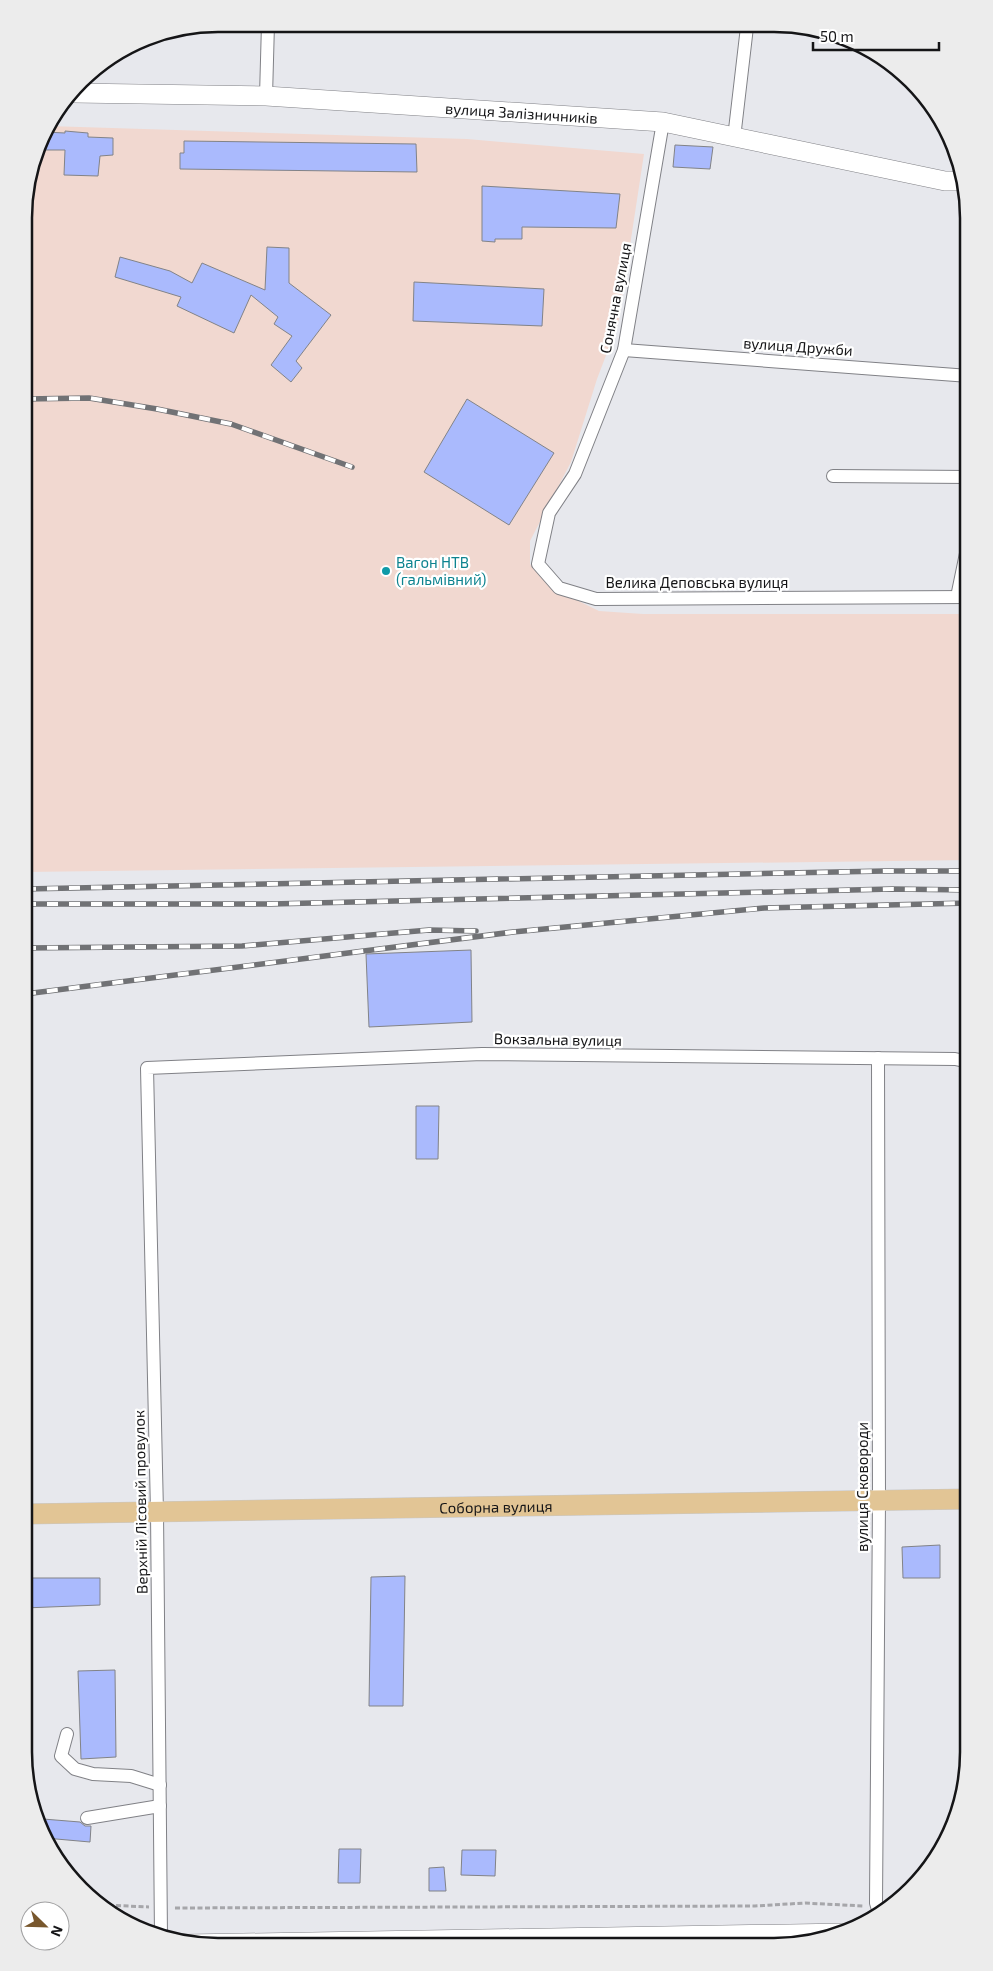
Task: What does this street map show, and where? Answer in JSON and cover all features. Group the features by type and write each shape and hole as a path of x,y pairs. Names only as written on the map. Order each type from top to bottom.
{"main road":[{"name":"вулиця Залізничників","path":"82,93 266,96 663,122 945,181 957,181"},
{"name":"Соборна вулиця","path":"32,1514 960,1499"},
{"path":"546,1938 817,1933"}],"street":[{"path":"266,96 268,32"},
{"path":"734,138 746,32"},
{"name":"Сонячна вулиця","path":"575,474 624,350 663,122"},
{"name":"вулиця Дружби","path":"624,350 960,375"},
{"name":"Велика Деповська вулиця","path":"575,474 548,513 538,564 559,588 596,599 960,597"},
{"path":"833,476 960,478"},
{"name":"Вокзальна вулиця","path":"147,1068 482,1054 960,1059"},
{"name":"вулиця Сковороди","path":"878,1058 876,1902 878,1907"},
{"name":"Верхній Лісовий провулок","path":"147,1068 157,1512 161,1930"},
{"path":"67,1734 61,1756 74,1769 93,1774 131,1776 160,1785"},
{"path":"87,1818 160,1806"}],"path":[{"path":"113,1905 161,1908 755,1906 805,1903 862,1906 876,1902"}],"shaded area":[{"path":"56,126 467,139 644,154 618,324 597,379 571,462 530,541 530,564 550,587 599,611 643,614 960,614 960,860 32,872 32,218 36,182 42,158"}],"building":[{"path":"65,131 88,133 88,137 113,138 113,155 100,156 98,176 64,175 65,150 46,150 54,132 65,133"},
{"path":"184,141 416,144 417,172 180,169 180,153 184,153"},
{"path":"675,145 713,147 710,169 673,167"},
{"path":"482,186 620,194 616,228 522,227 522,239 495,239 495,242 482,241"},
{"path":"267,247 289,248 289,283 331,315 296,361 302,368 291,382 271,365 292,336 274,324 278,317 251,295 234,333 177,306 181,297 115,277 120,257 170,271 192,283 202,263 265,290"},
{"path":"414,282 544,289 542,326 413,321"},
{"path":"467,399 554,453 509,525 424,472"},
{"path":"471,950 472,1022 369,1027 366,954"},
{"path":"416,1106 439,1106 438,1159 416,1159"},
{"path":"940,1545 940,1578 903,1578 902,1547"},
{"path":"405,1576 403,1706 369,1706 371,1577"},
{"path":"32,1578 100,1578 100,1605 32,1608"},
{"path":"115,1670 116,1757 81,1759 78,1671"},
{"path":"45,1819 80,1822 85,1826 91,1826 90,1842 54,1839"},
{"path":"339,1849 361,1849 360,1883 338,1883"},
{"path":"462,1850 496,1850 495,1876 461,1875"},
{"path":"444,1867 446,1891 429,1891 429,1868"}],"railway":[{"path":"32,399 89,398 231,424 352,467"},
{"path":"32,889 960,871"},
{"path":"32,904 271,904 892,889 960,890"},
{"path":"32,993 513,932 764,908 960,903"},
{"path":"32,948 242,946 429,930 476,931"}],"place":[{"name":"Вагон НТВ (гальмівний)","path":"386,571"}]}
